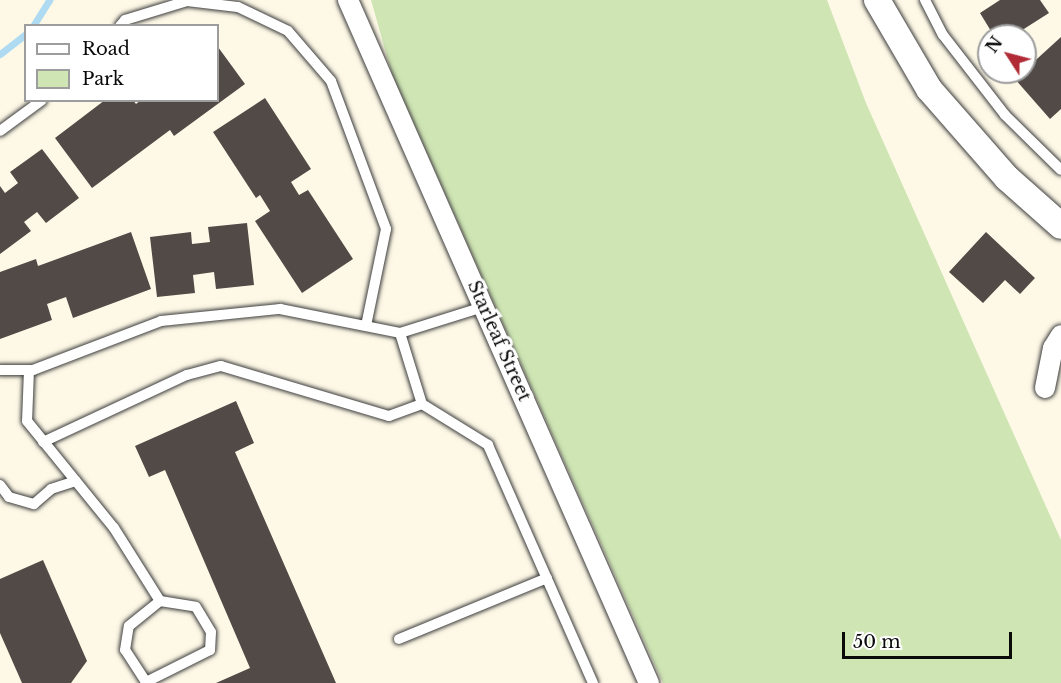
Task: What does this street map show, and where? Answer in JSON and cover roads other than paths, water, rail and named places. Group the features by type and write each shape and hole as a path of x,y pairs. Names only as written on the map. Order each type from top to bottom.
{"street":[{"name":"Starleaf Street","path":"348,0 649,683"},
{"path":"877,0 929,88 1007,178 1061,226"},
{"path":"1045,388 1053,348 1061,335"}],"lane":[{"path":"925,0 943,34 1005,115 1061,170"},
{"path":"122,24 126,20 187,1 238,7 288,32 331,81 386,229 366,326"},
{"path":"0,131 39,102"},
{"path":"0,370 29,370 161,321 280,309 400,333 483,307"},
{"path":"400,333 422,404 488,445 593,683"},
{"path":"43,442 187,375 221,366 390,416 422,404"},
{"path":"29,370 27,421 114,528 160,601 196,607 211,632 210,650 146,682 125,650 129,626 160,601"},
{"path":"0,485 9,497 34,504 51,489 76,481"},
{"path":"399,639 547,578"}],"waterway":[{"path":"34,24 49,0"},
{"path":"0,54 24,36"}]}
